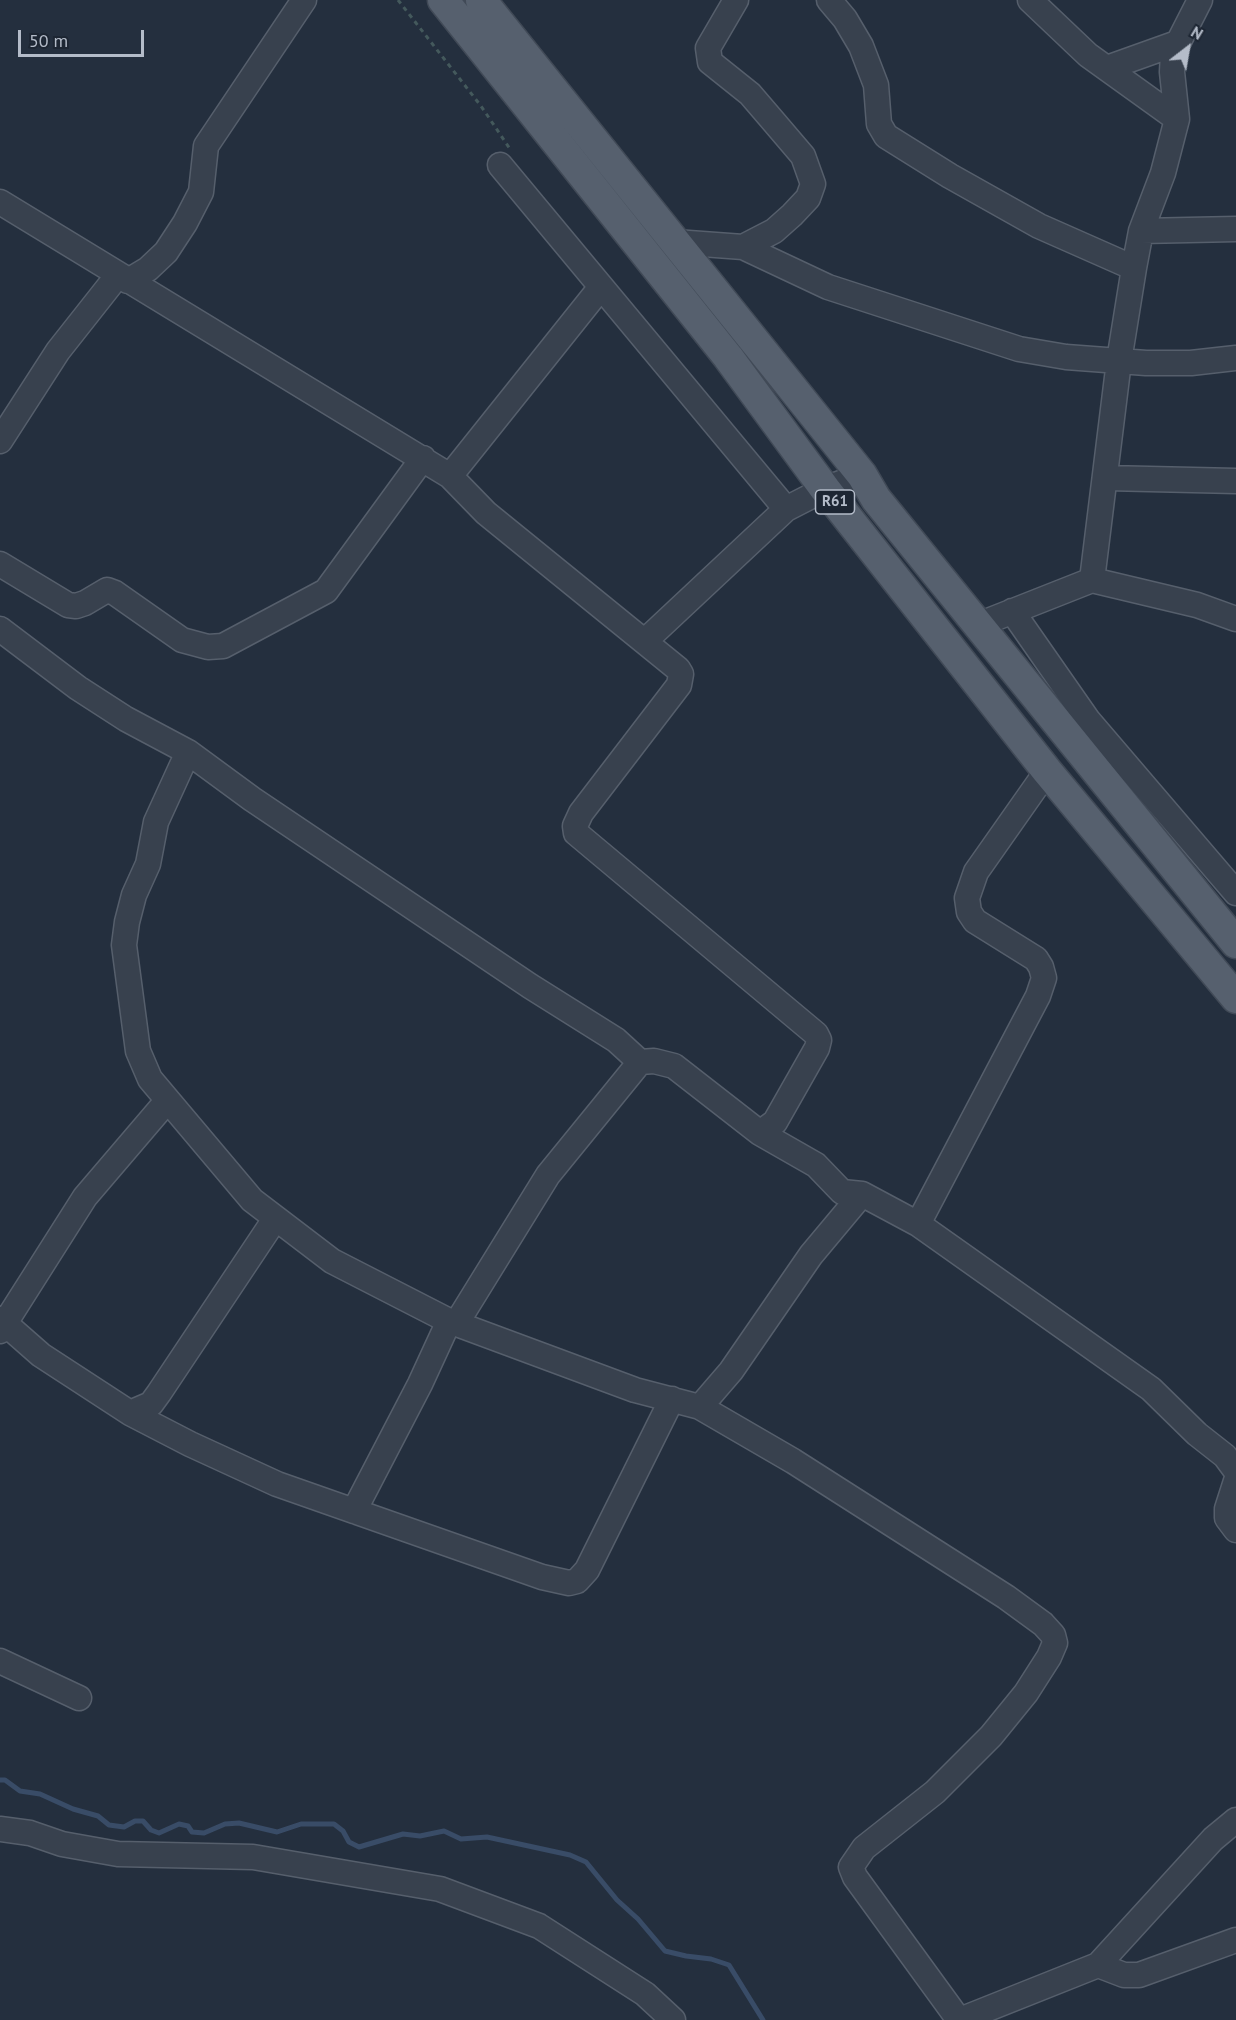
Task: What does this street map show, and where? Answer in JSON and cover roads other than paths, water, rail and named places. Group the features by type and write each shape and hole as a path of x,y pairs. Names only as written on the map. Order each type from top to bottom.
{"main road":[{"name":"R61","path":"443,0 728,357 825,489 1047,771 1236,998"},
{"name":"R61","path":"481,0 862,475 876,499 1236,943"}],"street":[{"path":"0,441 58,351 123,278 148,269 166,252 201,192 206,146 304,0"},
{"path":"736,0 708,48 711,62 750,94 803,156 813,184 808,198 792,215 774,231 743,247"},
{"path":"830,0 845,19 861,46 876,85 879,124 886,136 950,176 1039,226 1134,268"},
{"path":"1030,0 1088,55 1177,118"},
{"path":"1092,579 1107,478 1119,361 1134,268 1141,231 1163,172 1177,118 1172,72 1177,43 1200,0"},
{"path":"1107,68 1177,43"},
{"path":"500,165 786,509"},
{"path":"0,202 450,476 486,513 678,669 681,674 680,685 581,813 575,826 576,833 816,1034 819,1040 817,1048 775,1122 760,1134"},
{"path":"1141,231 1236,229"},
{"path":"675,242 743,247 828,288 1019,349 1066,357 1119,361 1191,363 1236,358"},
{"path":"450,476 601,287"},
{"path":"0,564 68,605 76,606 85,603 107,590 115,593 182,640 208,647 223,646 326,591 423,458"},
{"path":"645,641 786,509 825,489 862,475"},
{"path":"1107,478 1236,481"},
{"path":"978,625 1092,579 1197,605 1236,619"},
{"path":"1012,611 1088,720 1236,892"},
{"path":"0,629 78,688 126,719 188,752 252,799 530,986 616,1040 640,1062 654,1061 674,1066 760,1134 816,1165 842,1191 862,1194 918,1224 1150,1389 1204,1440 1225,1456 1236,1471"},
{"path":"188,752 156,822 148,864 134,895 124,945 138,1051 150,1079 245,1193 274,1219 332,1261 452,1322 635,1390 700,1407 793,1461 997,1591 1043,1624 1053,1635 1055,1643 1049,1657 1026,1694 991,1736 935,1792 864,1848 851,1867 855,1877 959,2020 1098,1965 1213,1839 1236,1820"},
{"path":"918,1224 1038,996 1044,978 1036,960 975,921 969,912 967,898 976,872 1047,771"},
{"path":"354,1511 452,1322 548,1175 640,1062"},
{"path":"167,1101 85,1197 1,1324 41,1354 130,1413 190,1444 277,1484 542,1577 569,1583 577,1581 587,1570 672,1400"},
{"path":"700,1407 731,1371 811,1255 862,1194"},
{"path":"130,1413 151,1404 274,1219"},
{"path":"1236,1481 1227,1509 1227,1518 1236,1530"},
{"path":"0,1661 79,1698"},
{"path":"0,1828 30,1833 62,1844 118,1854 253,1857 440,1889 539,1926 645,1994 673,2020"},
{"path":"1098,1965 1124,1975 1139,1975 1236,1940"}],"waterway":[{"path":"0,1780 5,1780 20,1791 40,1794 73,1809 98,1816 109,1825 124,1827 135,1821 143,1821 151,1830 159,1833 179,1824 188,1826 192,1832 204,1833 225,1824 239,1823 277,1832 301,1824 334,1824 343,1831 349,1842 359,1847 403,1834 420,1836 444,1831 461,1839 487,1837 570,1855 586,1862 617,1900 638,1919 665,1951 711,1959 729,1965 763,2020"}]}
